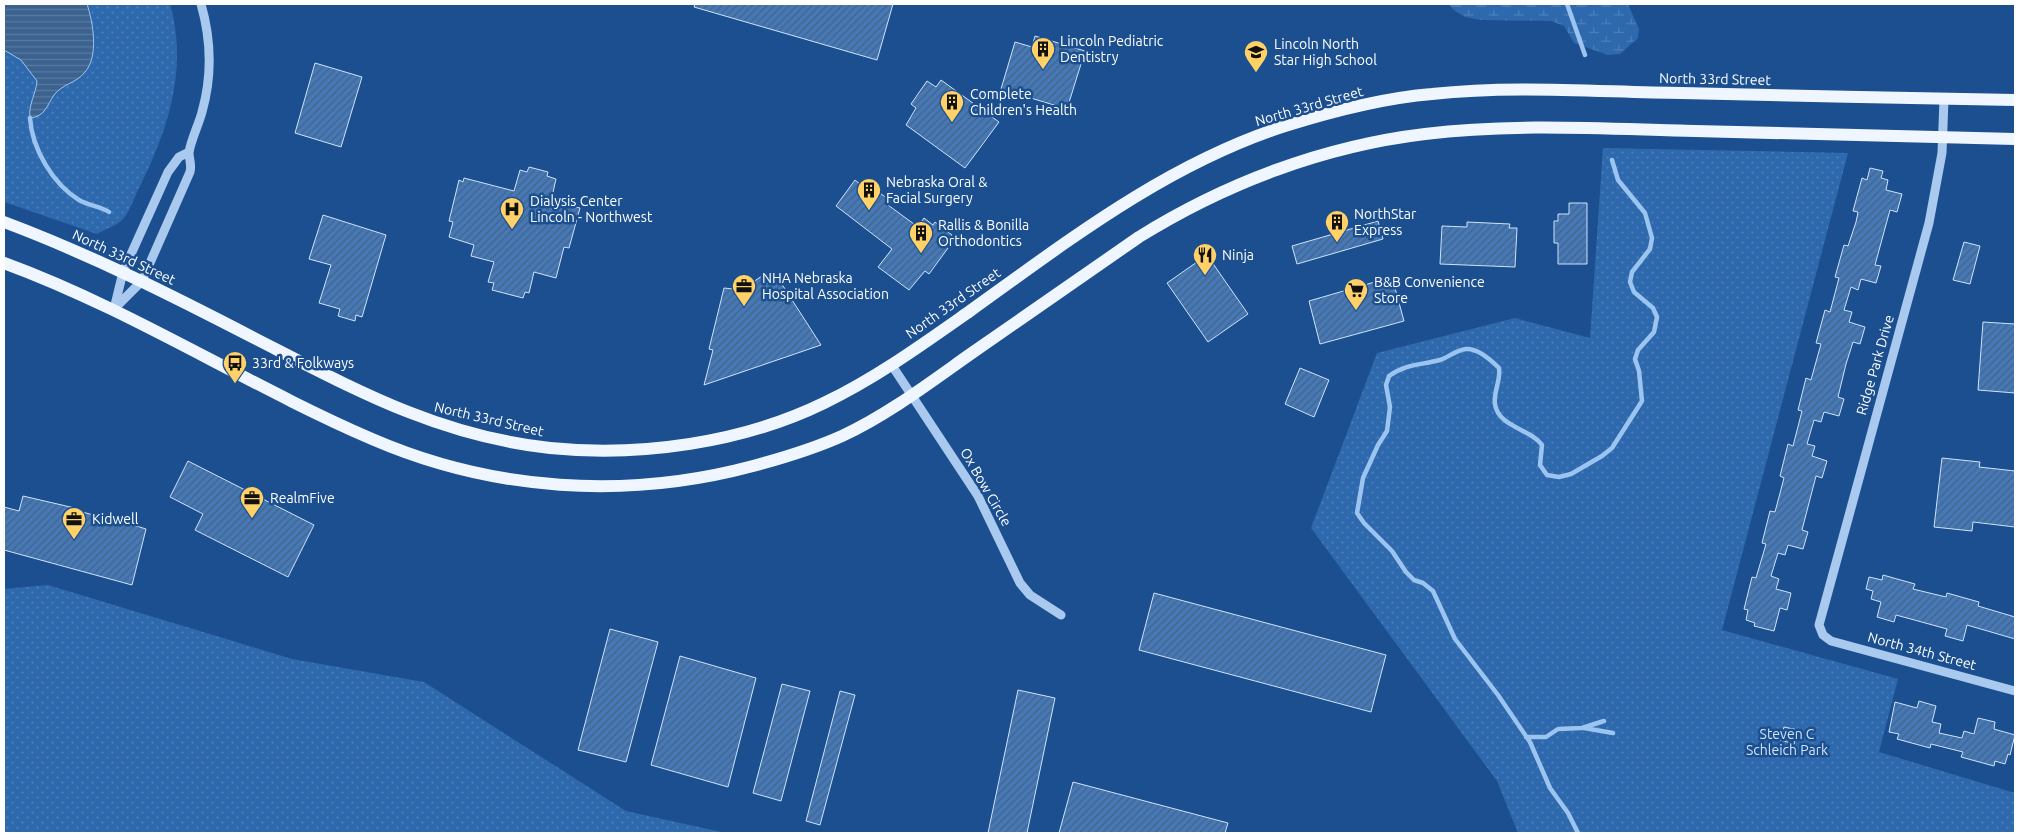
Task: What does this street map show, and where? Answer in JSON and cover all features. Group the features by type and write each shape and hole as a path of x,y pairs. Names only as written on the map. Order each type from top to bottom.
{"main road":[{"name":"North 33rd Street","path":"4,222 142,281 357,391 407,413 456,430 515,443 552,448 635,450 736,433 788,418 820,405 891,364 1101,217 1154,185 1247,139 1320,116 1400,98 1476,91 1545,90 2015,100"},
{"path":"4,263 114,309 335,422 392,448 437,463 537,483 610,487 651,486 732,471 808,450 843,435 912,395 1132,242 1172,217 1248,180 1288,166 1361,145 1426,134 1511,128 2015,139"}],"street":[{"path":"114,309 142,281 188,179 192,166 189,152 203,110 208,79 208,42 201,4"},
{"name":"Ridge Park Drive","path":"1823,635 1819,625 1822,609 1929,223 1938,181 1944,99"},
{"path":"114,309 122,272 168,172 178,157 189,152"},
{"name":"Ox Bow Circle","path":"891,364 978,496 1020,583 1030,595 1061,615"},
{"name":"North 34th Street","path":"1823,635 1831,641 2015,691"}],"green space":[{"path":"4,4 170,4 177,50 173,96 167,119 151,163 131,206 119,223 97,234 4,202"},
{"path":"1448,4 1628,4 1639,29 1638,38 1620,54 1608,55 1574,43 1564,26 1551,21 1481,20 1465,17"},
{"name":"Steven C Schleich Park","path":"1603,148 1848,153 1722,630 1898,679 1879,752 2015,793 2015,833 1518,833 1497,781 1311,528 1377,353 1515,318 1590,338"},
{"path":"48,585 292,659 424,682 626,811 726,833 4,833 4,589"}],"shaded area":[{"path":"4,4 87,4 89,11 94,39 89,65 82,76 57,91 45,110 35,117 30,118 30,113 37,81 21,60 4,50"}],"building":[{"path":"695,4 893,4 877,60 694,7"},
{"name":"Lincoln Pediatric Dentistry","path":"1035,36 1085,51 1067,109 1001,89 1015,42 1032,47"},
{"path":"315,63 362,77 341,147 295,133"},
{"name":"Complete Children's Health","path":"941,80 999,122 965,168 906,125 916,108 911,104 927,81 936,87"},
{"name":"Dialysis Center Lincoln - Northwest","path":"529,167 548,172 547,176 556,179 551,201 580,208 569,248 564,247 556,278 534,272 529,293 525,292 523,298 492,290 494,283 488,282 494,262 471,256 474,245 449,237 453,222 449,221 459,180 463,182 464,178 514,191 520,170 527,172"},
{"path":"1870,168 1883,171 1881,178 1888,180 1886,190 1902,194 1897,212 1890,210 1875,265 1881,266 1876,283 1861,279 1858,290 1851,287 1844,310 1852,312 1849,322 1865,327 1860,344 1853,342 1846,364 1838,397 1844,399 1839,416 1824,412 1821,422 1814,420 1807,444 1815,446 1812,456 1827,461 1822,478 1816,476 1802,530 1808,532 1803,549 1788,545 1785,555 1778,553 1771,576 1779,579 1776,589 1791,593 1787,610 1780,608 1774,631 1754,626 1755,623 1746,620 1748,610 1744,609 1752,577 1756,578 1766,544 1762,543 1770,511 1775,512 1784,478 1780,476 1788,444 1793,446 1802,411 1798,410 1806,378 1811,380 1821,344 1816,343 1825,310 1830,312 1839,278 1835,277 1844,245 1848,246 1856,222 1858,212 1853,211 1862,178 1867,180"},
{"path":"855,180 871,193 874,189 891,201 888,205 918,227 924,218 933,225 935,222 952,235 948,241 951,244 929,274 925,271 909,290 878,267 892,249 836,206"},
{"path":"1569,203 1587,203 1587,264 1558,264 1558,243 1554,243 1554,221 1558,221 1558,214 1569,214"},
{"path":"323,215 386,235 362,317 356,315 355,321 338,316 340,309 319,303 331,265 309,259"},
{"name":"NorthStar Express","path":"1378,221 1383,239 1297,264 1292,246"},
{"path":"1467,222 1510,224 1509,228 1517,228 1515,267 1440,264 1442,226 1467,227"},
{"path":"1964,242 1980,246 1970,284 1953,280"},
{"path":"1207,255 1248,314 1208,342 1167,283"},
{"path":"776,275 821,345 704,385 713,350 709,349 724,288 751,291 753,282 762,276 767,284"},
{"name":"B&B Convenience Store","path":"1392,277 1404,321 1320,344 1309,301"},
{"path":"1983,322 2015,324 2015,393 1978,390"},
{"path":"1300,368 1329,380 1314,417 1285,404"},
{"path":"1942,458 1980,462 1979,467 2015,471 2015,527 1973,522 1972,531 1934,527"},
{"name":"RealmFive","path":"188,461 314,525 288,577 195,530 203,514 170,497"},
{"name":"Kidwell","path":"23,496 79,509 79,511 111,520 111,518 146,529 132,585 4,550 4,507 19,511"},
{"path":"1883,575 1915,584 1913,589 1946,597 1947,593 1979,602 1978,606 2015,617 2015,639 1967,625 1963,641 1945,636 1947,629 1896,615 1894,622 1877,617 1881,602 1871,599 1873,591 1866,589 1869,577 1882,580"},
{"path":"1154,593 1386,655 1371,712 1139,650"},
{"path":"610,629 658,642 626,762 578,750"},
{"path":"680,656 756,678 728,787 651,765"},
{"path":"782,684 810,691 781,801 753,793"},
{"path":"1018,690 1055,698 1027,833 988,833"},
{"path":"840,691 855,695 820,825 806,821"},
{"path":"1919,701 1936,706 1932,722 1941,724 1939,733 1962,738 1964,731 1974,734 1978,718 1995,722 1994,729 2015,735 2010,755 2008,754 2005,764 1995,761 1994,766 1961,757 1963,752 1931,744 1930,748 1897,739 1899,734 1889,732 1895,702 1917,708"},
{"path":"1784,727 1798,730 1794,744 1780,740"},
{"path":"1073,782 1228,823 1225,833 1059,833"}],"waterway":[{"path":"1567,4 1585,55"},
{"path":"30,118 35,142 40,153 46,165 61,185 79,200 109,212"},
{"path":"1578,833 1568,813 1550,788 1530,742 1498,695 1455,639 1433,591 1423,583 1414,580 1406,572 1392,551 1364,523 1357,513 1363,478 1378,445 1387,431 1390,407 1386,385 1389,376 1401,369 1440,360 1462,350 1471,349 1480,352 1499,368 1495,395 1497,412 1508,423 1530,435 1542,445 1540,465 1547,475 1559,477 1571,474 1612,448 1642,401 1639,371 1635,359 1638,350 1654,332 1657,317 1653,308 1634,292 1630,282 1632,272 1650,249 1652,238 1645,213 1618,180 1612,160"},
{"path":"1526,737 1546,737 1558,729 1582,728 1604,721"},
{"path":"1584,728 1613,733"}],"place":[{"name":"Lincoln Pediatric Dentistry","path":"1043,70"},
{"name":"Lincoln North Star High School","path":"1256,73"},
{"name":"Complete Children's Health","path":"952,123"},
{"name":"Nebraska Oral & Facial Surgery","path":"869,211"},
{"name":"Dialysis Center Lincoln - Northwest","path":"512,230"},
{"name":"NorthStar Express","path":"1337,243"},
{"name":"Rallis & Bonilla Orthodontics","path":"921,254"},
{"name":"Ninja","path":"1205,276"},
{"name":"NHA Nebraska Hospital Association","path":"744,307"},
{"name":"B&B Convenience Store","path":"1356,311"},
{"name":"33rd & Folkways","path":"235,384"},
{"name":"RealmFive","path":"252,519"},
{"name":"Kidwell","path":"74,540"}]}
